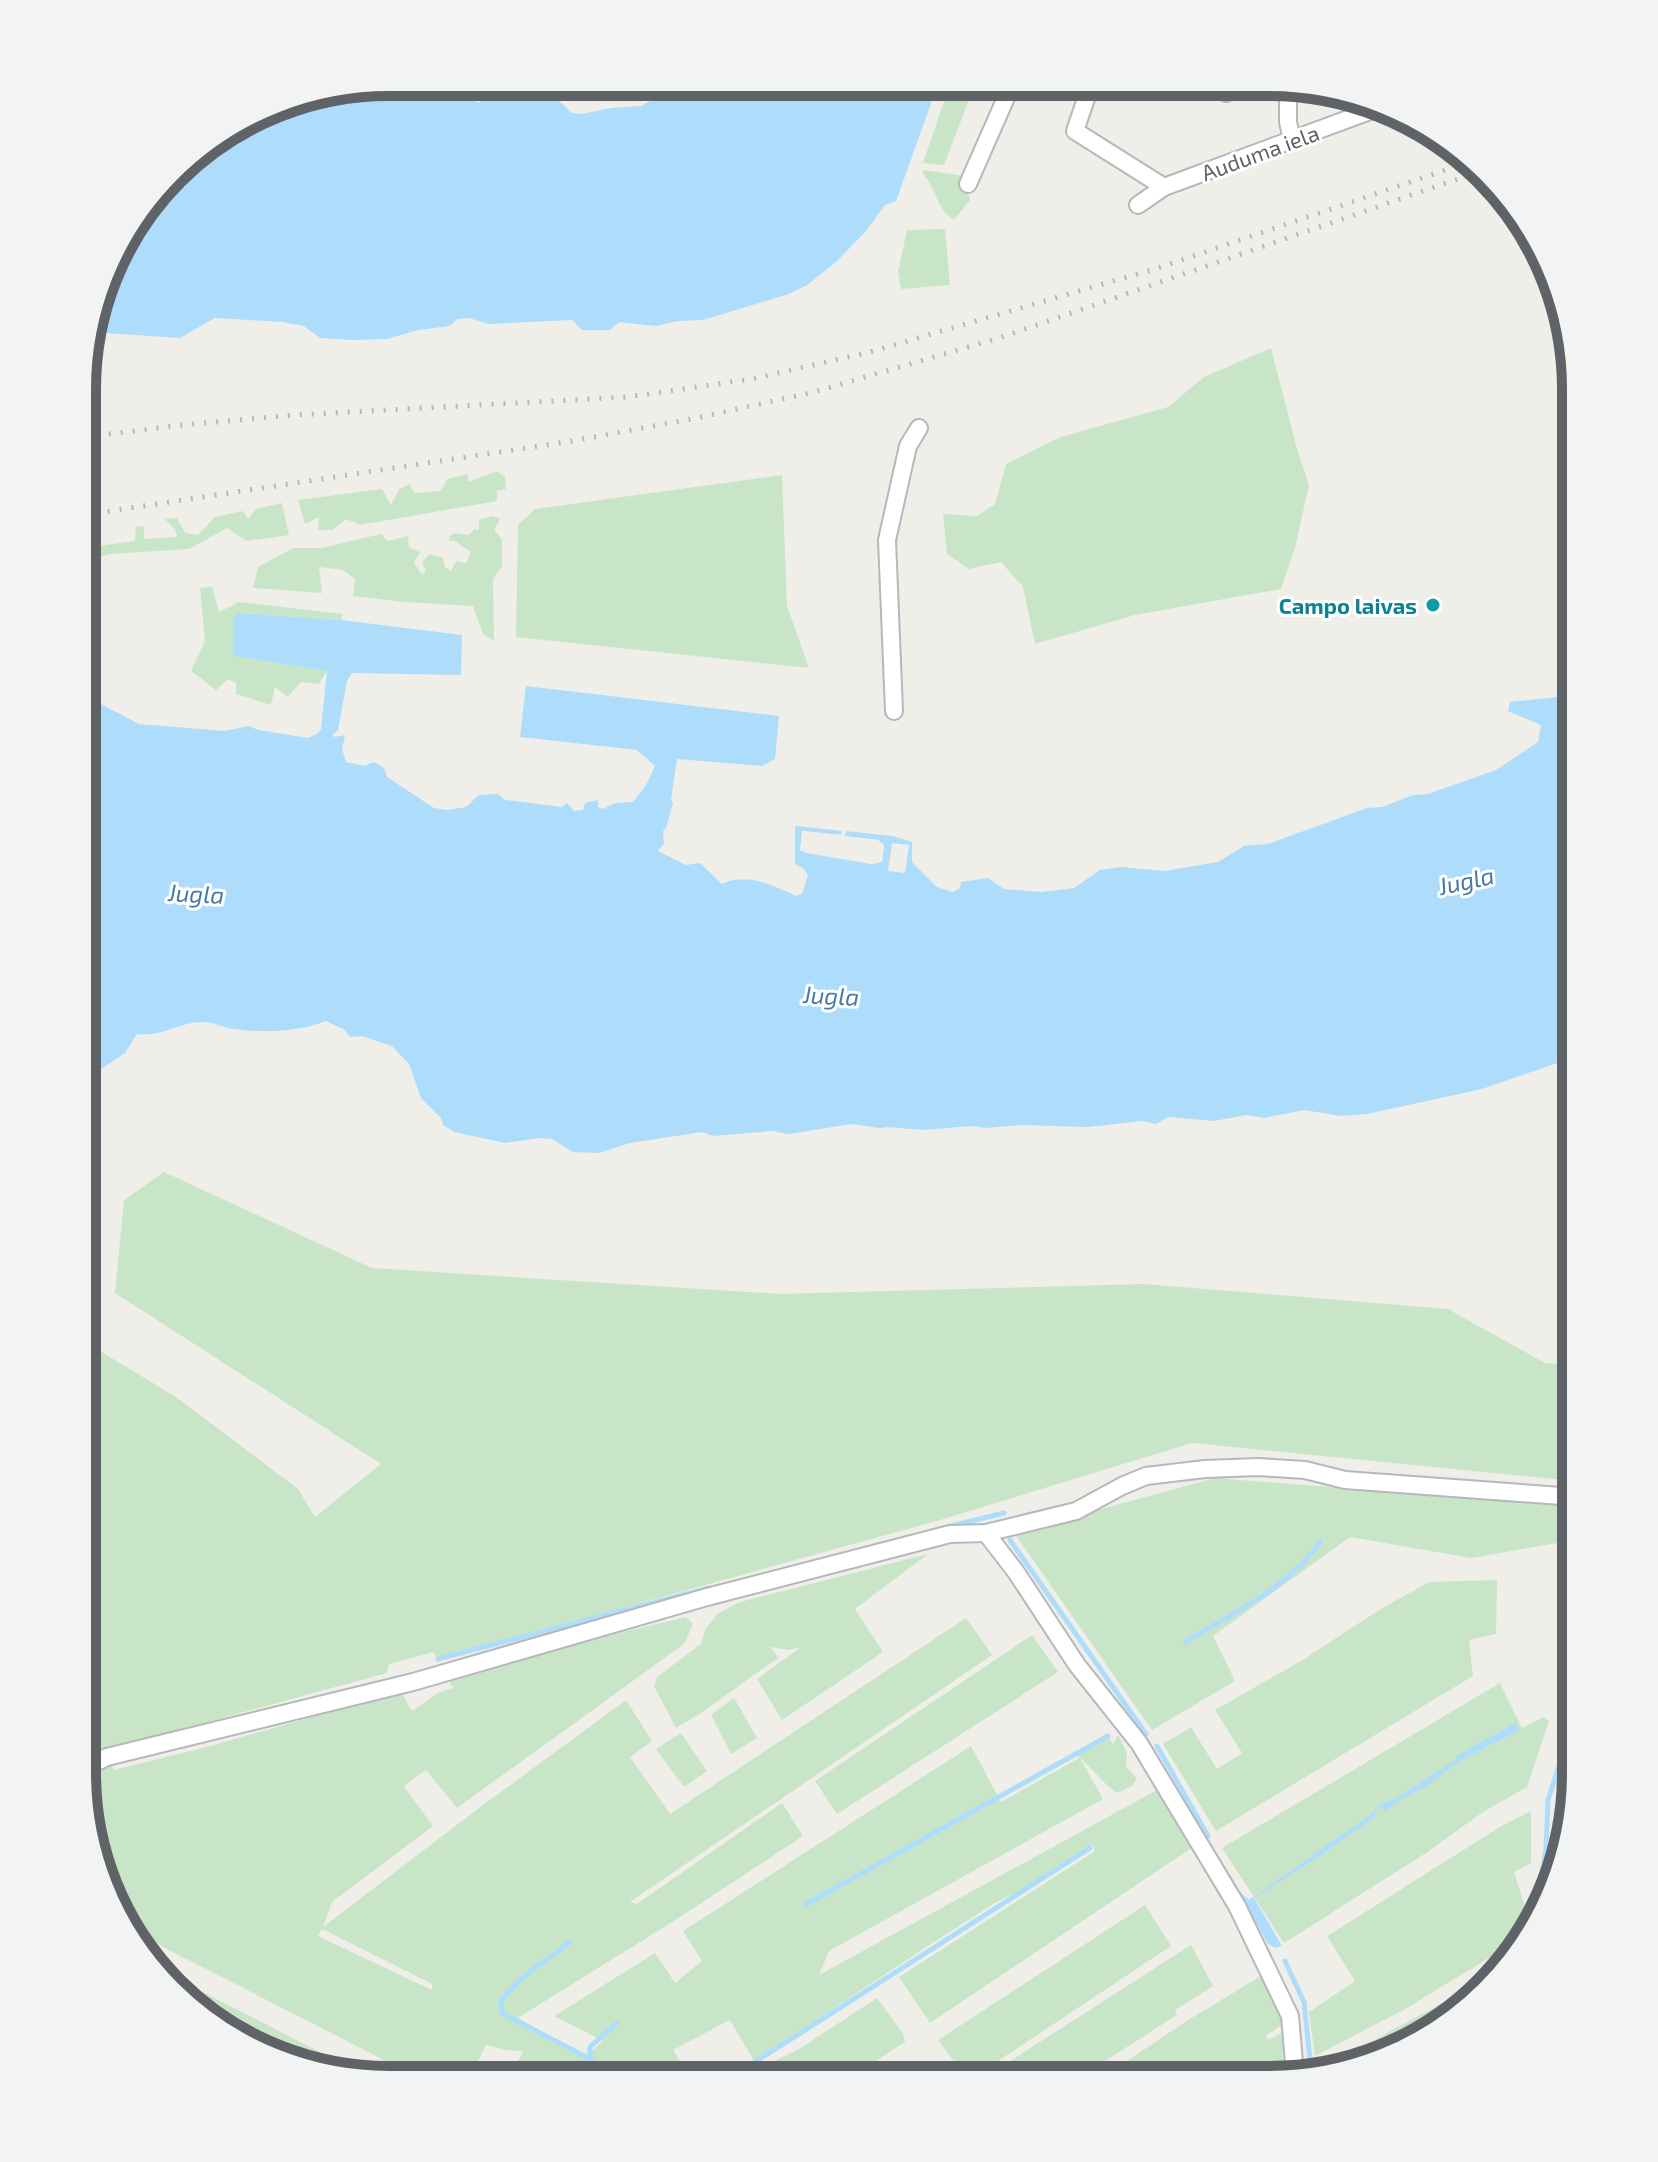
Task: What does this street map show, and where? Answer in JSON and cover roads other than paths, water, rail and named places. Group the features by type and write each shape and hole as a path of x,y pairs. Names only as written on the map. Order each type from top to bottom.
{"street":[{"path":"968,184 1007,96"},
{"path":"1087,96 1075,131 1164,187"},
{"path":"1288,97 1292,140"},
{"name":"Auduma iela","path":"1138,205 1164,187 1365,113"},
{"path":"894,711 887,540 908,446 919,428"},
{"path":"96,1762 107,1757 413,1682 707,1597 950,1534 986,1533 1076,1511 1146,1476 1205,1469 1289,1469 1345,1480 1562,1496"},
{"path":"986,1533 1016,1572 1077,1665 1139,1743 1237,1906 1290,2016 1294,2064"}],"water":[{"path":"389,96 469,96 478,103 488,96 554,96 572,113 581,114 641,106 660,96 934,96 896,201 885,205 866,231 836,262 807,285 789,294 703,320 656,326 619,322 610,330 582,330 572,320 489,324 469,318 457,319 450,326 418,330 387,339 352,340 320,338 304,326 282,322 215,318 180,338 102,333 118,277 135,243 145,226 182,182 226,145 277,118 313,106"},
{"name":"Jugla","path":"234,615 341,620 462,635 461,675 352,673 347,681 338,730 332,735 345,735 342,749 346,762 364,766 374,762 384,768 387,777 434,808 448,810 466,807 479,795 498,794 505,800 562,807 567,803 574,811 583,810 585,803 598,800 598,807 603,809 615,803 633,802 640,794 655,766 637,750 520,737 526,686 779,716 775,759 762,766 677,759 673,803 663,831 664,843 658,851 686,865 700,863 722,884 750,880 796,896 802,894 808,875 795,864 795,826 842,831 841,835 803,831 800,850 806,853 872,864 882,862 884,845 878,840 844,836 845,831 892,836 912,842 912,862 937,887 953,892 960,888 961,882 988,878 1004,889 1041,892 1074,888 1100,870 1121,867 1164,871 1218,862 1244,846 1268,844 1367,808 1428,794 1496,770 1538,742 1541,725 1508,711 1510,702 1562,696 1562,1061 1482,1089 1367,1114 1341,1116 1304,1110 1264,1118 1247,1115 1214,1121 1168,1117 1156,1124 1141,1121 1088,1127 1021,1125 924,1130 852,1124 789,1134 772,1131 713,1136 702,1132 630,1143 599,1153 573,1152 552,1139 505,1143 454,1132 443,1125 441,1118 421,1098 409,1064 392,1046 362,1036 350,1037 345,1030 326,1021 269,1031 195,1022 154,1034 137,1034 125,1053 96,1072 96,701 139,724 225,731 248,726 308,738 321,729 327,671 233,656"},
{"path":"1517,1722 1518,1731 1458,1762 1427,1786 1385,1811 1381,1806 1374,1812 1376,1816 1254,1898 1282,1946 1276,1948 1268,1944 1213,1847 1241,1893 1249,1900 1370,1815 1379,1805 1396,1798 1457,1759 1456,1756"}],"waterway":[{"path":"947,1527 1004,1513"},
{"path":"1010,1540 1146,1734"},
{"path":"1185,1642 1276,1586 1321,1541"},
{"path":"438,1659 709,1588"},
{"path":"805,1905 1108,1736"},
{"path":"1157,1746 1208,1836"},
{"path":"1540,1884 1546,1849 1548,1800 1562,1756"},
{"path":"749,2066 1090,1848"},
{"path":"570,1942 522,1978 501,2000 502,2013 590,2059"},
{"path":"1285,1961 1304,2002 1310,2059"},
{"path":"601,2066 590,2059 590,2047 617,2023"}],"railway":[{"path":"96,436 294,415 627,397 752,379 870,352 1158,268 1458,166"},
{"path":"96,513 572,441 814,392 999,338 1469,175"}],"place":[{"name":"Campo laivas","path":"1433,605"}]}
